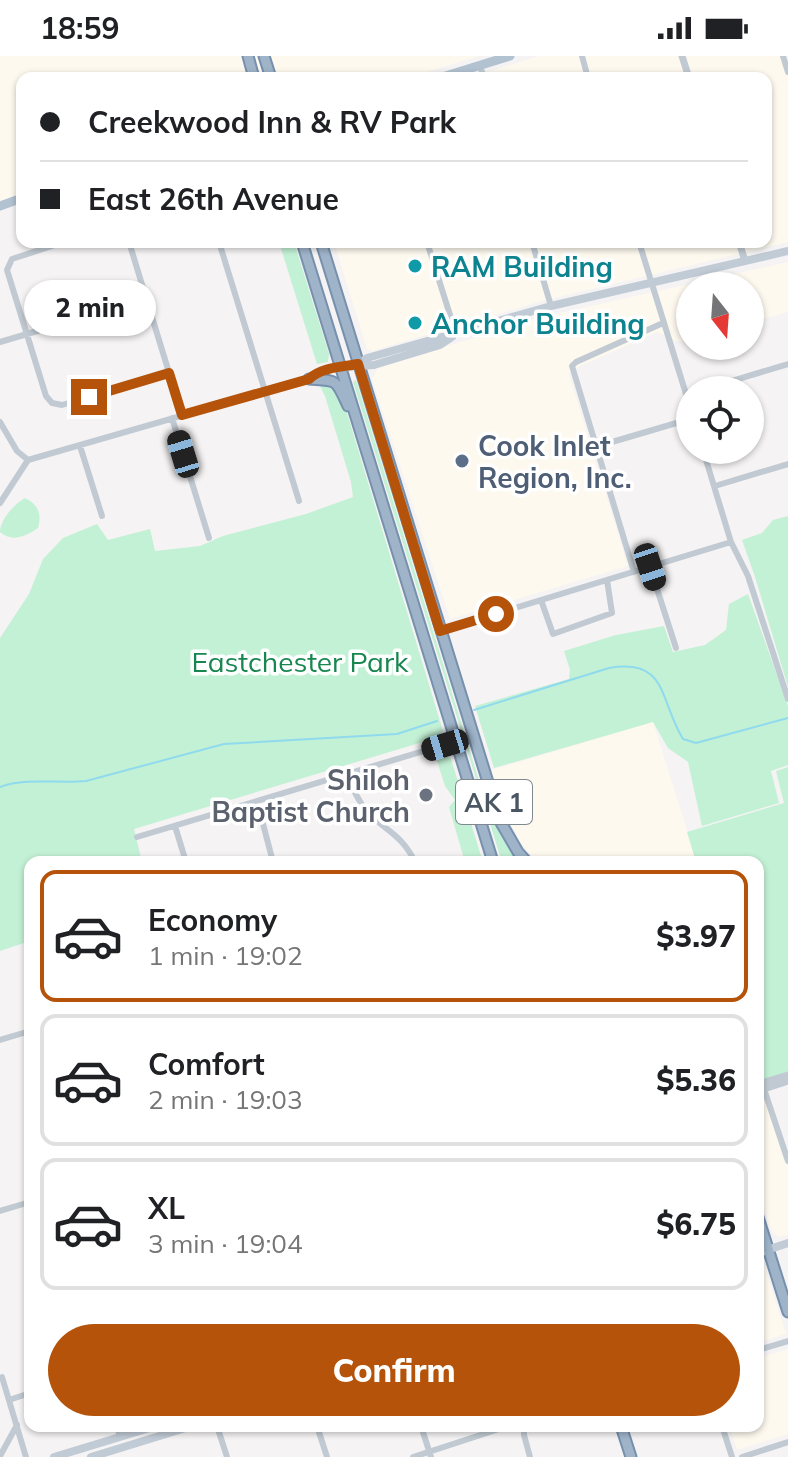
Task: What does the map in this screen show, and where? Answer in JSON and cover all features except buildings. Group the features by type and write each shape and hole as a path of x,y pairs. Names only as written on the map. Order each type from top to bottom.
{"highway":[{"name":"AK 1","path":"304,248 491,856"},
{"name":"AK 1","path":"323,248 472,736 500,821 523,856"},
{"path":"309,379 326,377 337,384 364,442"},
{"path":"764,1235 788,1312"},
{"path":"623,1432 631,1457"}],"main road":[{"path":"460,72 510,56"},
{"path":"341,367 551,306 788,251"},
{"path":"764,1251 788,1243"},
{"path":"54,1457 136,1432"},
{"path":"91,1457 172,1432"}],"street":[{"path":"783,56 788,72"},
{"path":"480,66 482,72"},
{"path":"46,248 12,259 7,270 46,396 52,403 62,405 169,373"},
{"path":"131,248 182,415"},
{"path":"221,248 299,501"},
{"path":"429,248 456,334"},
{"path":"534,248 551,306"},
{"path":"641,248 682,376"},
{"path":"741,248 745,261"},
{"path":"0,342 146,299"},
{"path":"634,572 572,366 663,323"},
{"path":"748,376 788,364"},
{"path":"0,503 28,460 341,367"},
{"path":"172,418 209,538"},
{"path":"0,422 17,451 28,460"},
{"path":"595,447 676,423"},
{"path":"80,446 102,516"},
{"path":"708,464 731,542 748,576 788,699"},
{"path":"715,486 788,464"},
{"path":"440,631 731,542"},
{"path":"650,567 676,648"},
{"path":"541,600 553,634 612,613 607,580"},
{"path":"137,837 457,741"},
{"path":"346,774 366,810 395,833 412,856"},
{"path":"257,801 271,856"},
{"path":"175,826 184,856"},
{"path":"0,1040 24,1033"},
{"path":"764,1086 788,1075"},
{"path":"764,1087 788,1081"},
{"path":"764,1098 788,1161"},
{"path":"0,1211 24,1204"},
{"path":"764,1348 788,1341"},
{"path":"2,1377 26,1457"},
{"path":"9,1400 24,1395"},
{"path":"0,1456 17,1425"},
{"path":"119,1432 120,1437"},
{"path":"219,1432 227,1457"},
{"path":"319,1432 327,1457"},
{"path":"423,1432 430,1454"},
{"path":"413,1457 491,1432"},
{"path":"525,1432 530,1457"},
{"path":"724,1432 732,1457"},
{"path":"742,1457 788,1442"}],"shaded area":[{"path":"0,56 479,56 427,72 16,72 16,197 0,202"},
{"path":"539,56 788,56 788,242 772,246 772,72 488,72"},
{"path":"336,248 763,248 542,301 372,351 367,349"},
{"path":"788,262 788,312 764,319 764,272 743,272"},
{"path":"676,287 676,341 657,332 580,366 569,374 628,566 450,619 372,379 378,367 542,317"},
{"path":"653,722 695,856 531,856 509,821 489,771"},
{"path":"764,1093 788,1163 788,1235 779,1237 772,1232 764,1209"},
{"path":"764,1264 786,1334 764,1341"},
{"path":"788,1349 788,1434 737,1450 731,1432 764,1432 764,1356"}],"green space":[{"path":"281,248 296,248 329,354 328,362 317,364"},
{"path":"356,380 483,794 501,836 514,856 500,856 353,382"},
{"name":"Eastchester Park","path":"318,382 330,382 344,403 443,731 436,738 134,829 141,856 24,856 24,943 0,951 0,638 29,594 43,559 63,538 97,524 108,540 150,529 155,551 200,546 223,536 306,514 353,497 325,396"},
{"path":"25,498 38,510 38,528 19,537 9,537 0,532 12,508"},
{"path":"788,516 788,687 742,540 762,533 773,520"},
{"path":"748,594 788,706 788,765 771,771 779,803 702,826 688,762 668,748 653,722 494,768 475,706 569,679 570,670 564,651 616,635 664,626 673,652 705,645 726,630 729,604"},
{"path":"445,755 451,759 481,856 463,856 449,807 455,800 445,786 436,758"},
{"path":"788,767 788,1072 764,1079 764,856 694,856 687,832 784,803 776,771"}],"waterway":[{"path":"474,710 609,668 628,667 642,669 659,685 683,739 696,743 788,718"},
{"path":"0,787 32,781 86,781 224,744 397,734 437,721"}],"place":[{"name":"RAM Building","path":"415,266"},
{"name":"Anchor Building","path":"415,323"},
{"name":"Cook Inlet Region, Inc.","path":"462,461"},
{"name":"Shiloh Baptist Church","path":"426,795"}],"route":[{"path":"89,397 169,373 182,415 309,379 313,374 334,367 358,364 440,631 496,614"}]}
